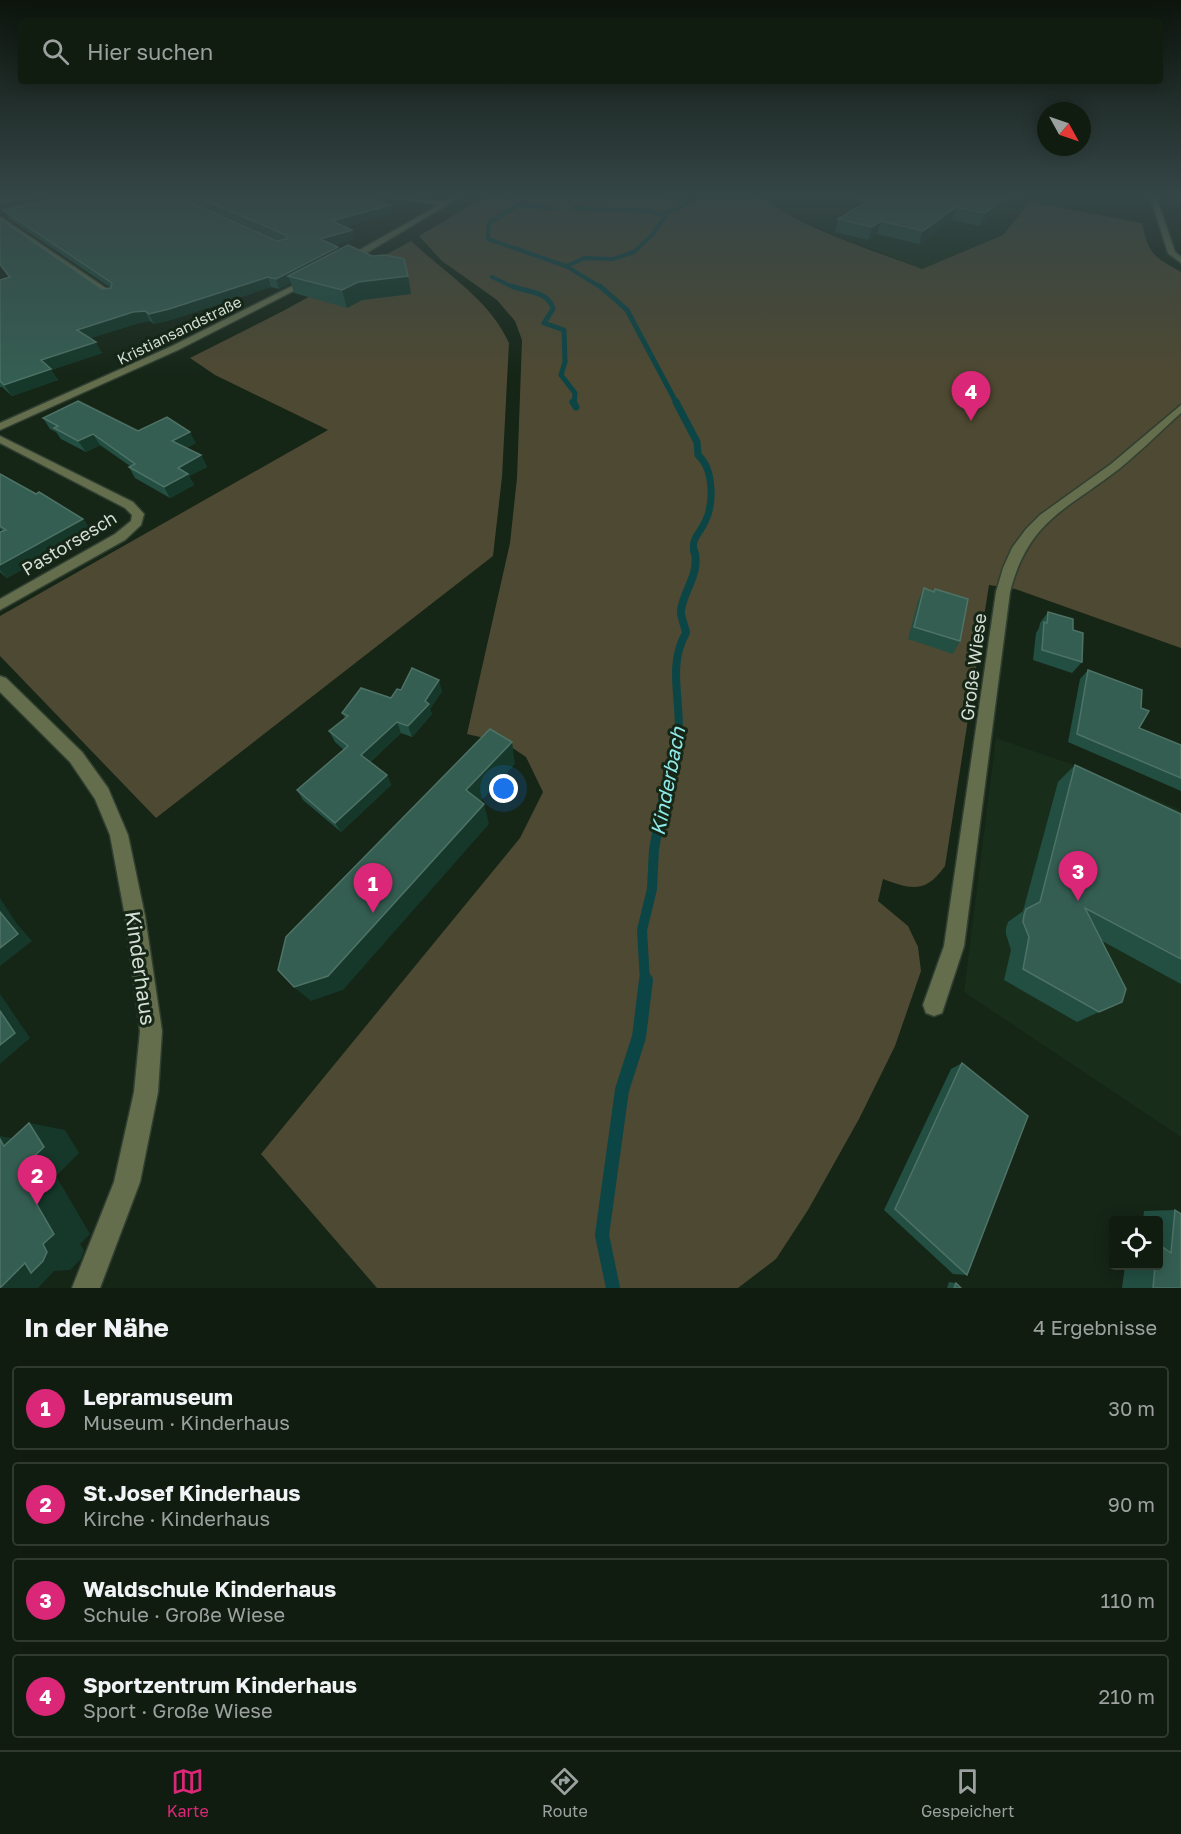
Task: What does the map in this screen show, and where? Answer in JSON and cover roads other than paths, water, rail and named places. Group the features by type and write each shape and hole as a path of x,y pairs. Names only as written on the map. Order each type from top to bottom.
{"street":[{"path":"56,256 112,294"},
{"name":"Kristiansandstraße","path":"0,427 175,348 355,256"},
{"name":"Große Wiese","path":"934,1005 954,946 1002,592 1011,559 1024,538 1047,515 1115,465 1181,408"},
{"name":"Pastorsesch","path":"0,439 129,505 138,514 137,522 120,537 0,605"},
{"name":"Kinderhaus","path":"0,682 76,757 102,794 119,835 135,916 151,1031 146,1092 127,1182 86,1288"}],"waterway":[{"name":"Kinderbach","path":"537,256 566,266 602,288"},
{"path":"567,266 584,258 613,259 622,256"},
{"path":"492,277 515,288"},
{"path":"512,286 542,295 550,303 553,309 544,323 564,330 565,362 561,375 575,393 574,404"},
{"name":"Kinderbach","path":"600,286 627,310 677,404"},
{"name":"Kinderbach","path":"676,402 697,442 698,455 710,478 710,506 708,515 695,539 694,552"},
{"name":"Kinderbach","path":"678,741 677,659 686,633 681,610 694,574 696,558 694,550"},
{"name":"Kinderbach","path":"645,982 642,930 652,889 654,849 667,781 679,739"},
{"name":"Kinderbach","path":"613,1288 602,1235 622,1090 639,1037 646,980"}],"place":[{"name":"Sportzentrum Kinderhaus","path":"971,421"},
{"name":"Waldschule Kinderhaus","path":"1078,901"},
{"name":"Lepramuseum","path":"373,913"},
{"name":"St.Josef Kinderhaus","path":"37,1205"}]}
